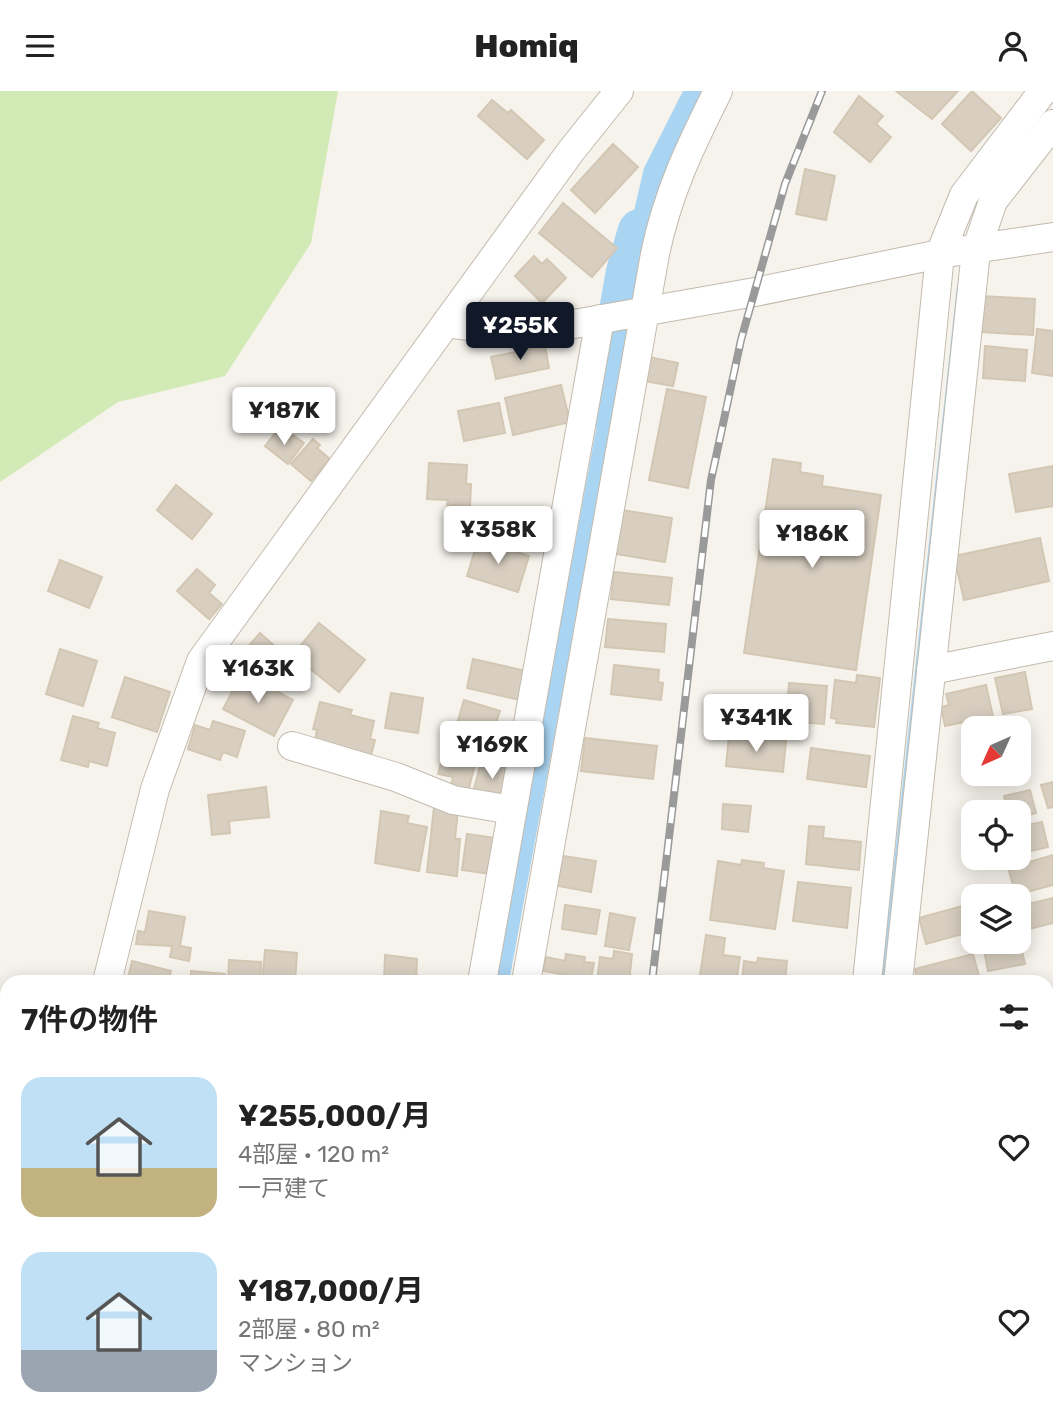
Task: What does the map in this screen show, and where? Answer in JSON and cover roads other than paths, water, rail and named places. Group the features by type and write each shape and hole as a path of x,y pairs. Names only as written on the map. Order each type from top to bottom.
{"street":[{"path":"109,975 155,789 201,661 446,323 619,91"},
{"path":"527,975 640,314 666,204 686,154 718,91"},
{"path":"868,975 940,254 964,195 1042,91"},
{"path":"899,975 976,251 993,201 1053,124"},
{"path":"446,323 523,333 640,314 940,254 976,251 1053,237"},
{"path":"483,975 603,319"},
{"path":"931,670 1053,646"},
{"path":"292,747 396,777 453,800 512,810"}],"water":[{"path":"683,91 709,91 635,294 614,297 644,168"},
{"path":"957,285 963,285 889,975 882,975"},
{"path":"612,343 627,344 510,975 495,975"}],"waterway":[{"path":"606,406 629,274 641,232"}],"railway":[{"path":"653,975 711,480 741,340 785,184 822,91"}]}
